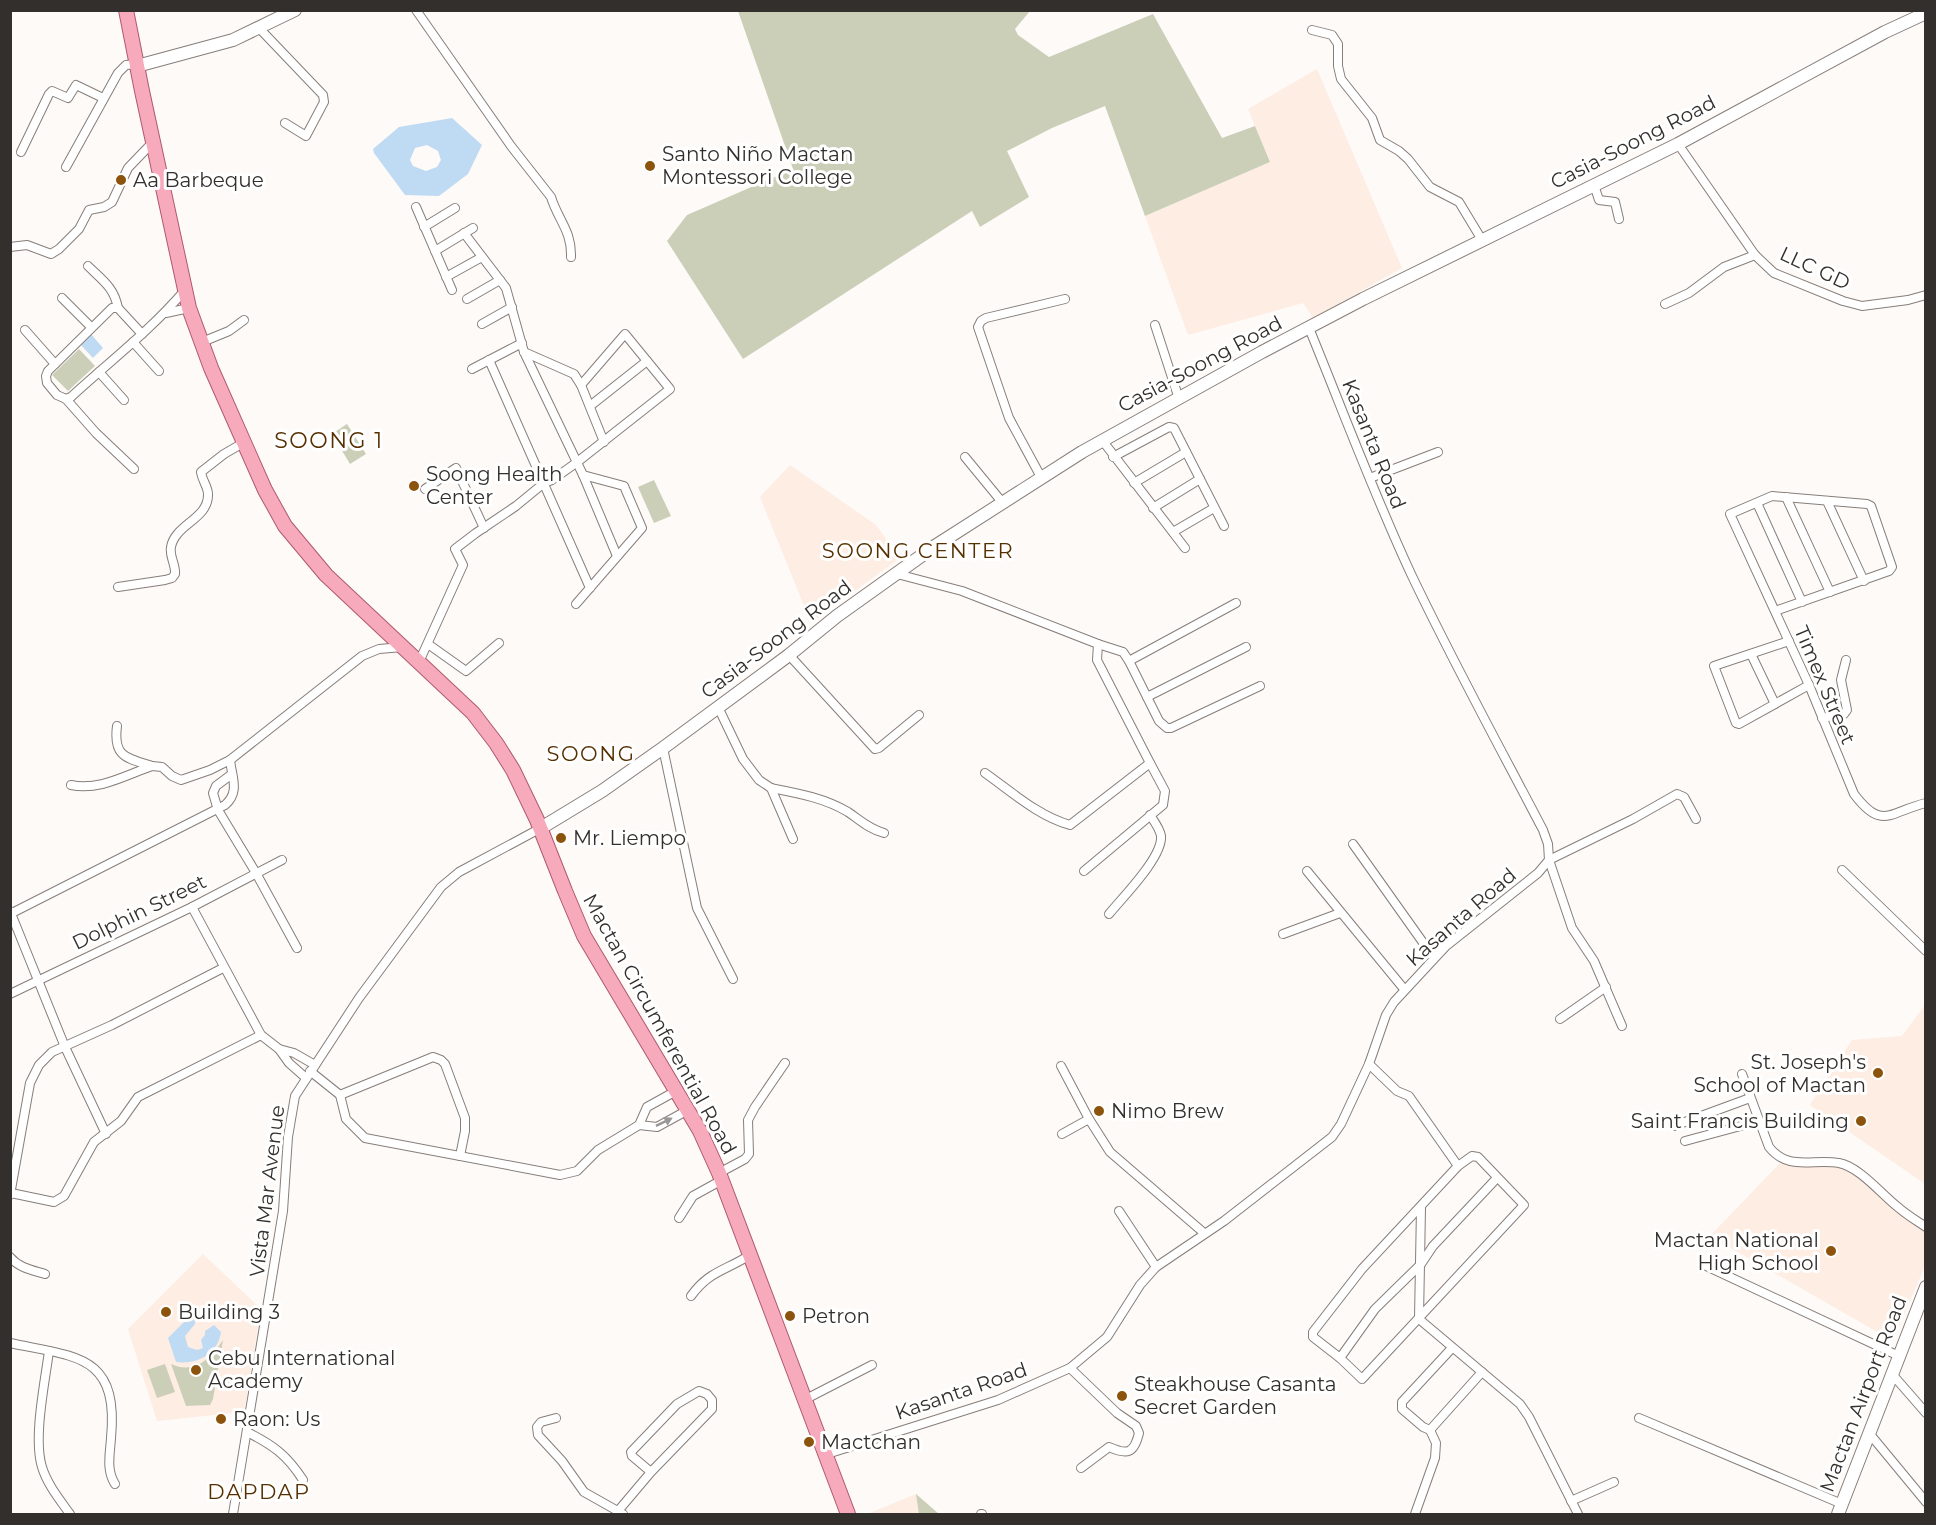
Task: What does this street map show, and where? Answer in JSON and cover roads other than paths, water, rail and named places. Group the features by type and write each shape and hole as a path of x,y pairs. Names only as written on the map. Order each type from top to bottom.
{"main road":[{"name":"Mactan Circumferential Road","path":"126,10 189,309 243,443 285,526 326,575 473,713 513,770 541,828 584,936 687,1110 721,1177 848,1515"}],"street":[{"path":"66,167 121,68 233,40 295,10"},
{"path":"416,10 511,146 551,197 569,234 572,244 571,257"},
{"name":"Casia-Soong Road","path":"541,828 602,791 663,748 789,655 837,616 935,546 1102,440 1363,298 1678,144 1885,32 1926,13"},
{"path":"259,28 323,95 324,102 306,136 285,123"},
{"path":"1312,30 1332,35 1338,44 1338,66 1341,78 1372,118 1380,140 1408,159 1430,187 1459,202 1482,240"},
{"path":"21,152 52,91 68,98 76,85 103,99"},
{"path":"10,247 27,245 51,254 59,249 79,229 89,210 104,207 112,202 133,160 153,142"},
{"name":"LLC GD","path":"1678,144 1755,255 1774,273 1843,301 1862,306 1908,300 1926,294"},
{"path":"1594,185 1599,200 1615,202 1619,219"},
{"path":"416,207 452,290"},
{"path":"424,227 455,208"},
{"path":"435,251 473,228"},
{"path":"464,233 506,288 523,347 583,475 617,556"},
{"path":"1665,304 1689,293 1724,267 1755,255"},
{"path":"446,277 482,257"},
{"path":"88,266 112,289 116,295 118,308 142,334"},
{"path":"467,299 500,279"},
{"path":"66,399 166,313 185,290"},
{"path":"62,298 91,327"},
{"path":"1041,477 1009,418 978,327 986,318 1065,298"},
{"path":"482,324 512,307"},
{"path":"118,308 112,308 48,371 47,383 57,395 66,399 96,433 134,469"},
{"path":"166,313 189,309"},
{"path":"202,342 229,331 244,320"},
{"path":"1155,325 1179,399"},
{"name":"Kasanta Road","path":"824,1455 998,1400 1070,1368 1107,1337 1140,1285 1156,1267 1224,1221 1332,1137 1341,1124 1369,1064 1386,1015 1404,989 1434,958 1538,873 1550,860 1543,830 1480,713 1433,618 1370,478 1309,328"},
{"path":"25,330 55,364"},
{"path":"419,662 463,565 455,549 544,483 576,463 670,389 625,334 581,385"},
{"path":"133,342 159,371"},
{"path":"471,369 523,347 574,374 590,405 604,442"},
{"path":"489,360 590,588"},
{"path":"590,405 647,360"},
{"path":"99,372 124,400"},
{"path":"1113,457 1169,427 1176,431 1224,526"},
{"path":"1102,440 1185,548"},
{"path":"118,587 172,578 175,574 171,545 176,534 199,515 208,500 201,472 243,443"},
{"path":"1134,483 1186,452"},
{"path":"1370,478 1438,452"},
{"path":"965,457 1002,502"},
{"path":"425,489 456,468 484,528"},
{"path":"576,604 642,528 624,486 583,475"},
{"path":"1153,508 1200,479"},
{"path":"1775,611 1802,602 1830,592 1864,581 1889,571 1892,567 1871,507 1867,504 1772,496 1757,503 1802,602"},
{"path":"1786,497 1830,592"},
{"path":"1827,501 1864,581"},
{"name":"Timex Street","path":"1757,503 1730,514 1809,685 1847,781 1864,807 1877,816 1885,816 1926,803"},
{"path":"1173,532 1214,508"},
{"path":"897,574 962,591 1123,652 1159,721 1164,726 1171,728 1260,686"},
{"path":"1129,661 1236,603"},
{"path":"1789,641 1714,666 1736,723 1739,724 1809,685"},
{"path":"428,644 466,671 499,643"},
{"path":"1084,871 1163,805 1165,791 1096,660 1098,644"},
{"path":"117,726 117,748 122,755 152,766 162,766 171,776 181,780 230,760 363,657 379,649 403,647"},
{"path":"1147,697 1246,647"},
{"path":"1751,654 1775,704"},
{"path":"789,655 875,748 879,748 919,716"},
{"path":"1822,718 1847,712 1848,706 1841,680 1846,660"},
{"path":"718,707 751,773 771,788 829,803 873,830 884,833"},
{"path":"663,748 697,908 734,979"},
{"path":"106,1134 65,1047 11,913 218,810 234,795 230,760"},
{"path":"985,773 1028,804 1056,821 1070,825 1150,764"},
{"path":"71,785 82,788 99,786 152,766"},
{"path":"232,774 216,786 213,793 218,810 297,948"},
{"path":"771,788 793,839"},
{"path":"1622,1026 1594,962 1572,928 1550,860 1633,819 1677,794 1684,797 1696,819"},
{"path":"1109,914 1150,863 1160,844 1160,831 1150,815"},
{"name":"Vista Mar Avenue","path":"232,1515 284,1211 286,1150 296,1096 359,998 441,887 468,867 541,828"},
{"path":"1353,844 1434,958"},
{"name":"Dolphin Street","path":"10,994 282,860"},
{"path":"1842,870 1926,951"},
{"path":"1306,872 1404,989"},
{"path":"192,906 223,968 261,1035 279,1049 289,1063 310,1071"},
{"path":"1283,934 1340,913"},
{"path":"223,968 112,1025 52,1052 39,1065 30,1083 11,1194 54,1202 64,1196 94,1142 121,1121 138,1096 261,1035"},
{"path":"1560,1019 1606,987"},
{"path":"279,1049 294,1053 310,1071 340,1095 346,1119 365,1138 560,1175 577,1171 598,1150 639,1125 647,1107 676,1091"},
{"path":"340,1095 437,1057 445,1064 465,1118 460,1156"},
{"path":"679,1218 693,1196 749,1154 748,1120 785,1063"},
{"path":"1369,1064 1397,1091 1409,1096 1458,1166"},
{"path":"1060,1066 1110,1152 1204,1233"},
{"path":"1742,1074 1769,1147 1777,1156 1792,1162 1840,1163 1854,1169 1900,1209 1926,1227"},
{"path":"1674,1126 1750,1098"},
{"path":"639,1125 657,1127 687,1110"},
{"path":"1062,1134 1089,1119"},
{"path":"1685,1140 1759,1121"},
{"path":"1472,1156 1478,1157 1524,1205 1362,1379 1313,1337 1313,1332 1362,1269 1458,1166 1472,1156"},
{"path":"1340,1358 1375,1309 1420,1264 1433,1246 1497,1178"},
{"path":"1421,1207 1419,1319 1520,1404 1529,1417 1578,1515"},
{"path":"1119,1211 1156,1267"},
{"path":"691,1296 701,1282 708,1277 750,1255"},
{"path":"10,1257 26,1269 45,1274"},
{"path":"1704,1265 1899,1356"},
{"name":"Mactan Airport Road","path":"1840,1510 1926,1287"},
{"path":"10,1343 85,1361 96,1370 104,1381 111,1410 109,1463 111,1478 115,1484"},
{"path":"1415,1515 1437,1450 1430,1430 1404,1411 1401,1405 1452,1348"},
{"path":"49,1351 40,1431 41,1465 70,1515"},
{"path":"804,1400 872,1365"},
{"path":"1070,1368 1117,1413 1136,1426 1139,1433 1134,1447 1128,1452 1120,1453 1109,1447 1081,1467"},
{"path":"1430,1430 1482,1372"},
{"path":"1892,1374 1926,1413"},
{"path":"556,1418 541,1422 537,1427 538,1435 562,1461 584,1492 620,1513 651,1472 712,1409 712,1400 707,1394 699,1391 677,1404 632,1452 632,1456 651,1472"},
{"path":"1639,1418 1840,1510"},
{"path":"246,1432 281,1452 292,1462 303,1480"},
{"path":"1869,1433 1926,1502"},
{"path":"1571,1501 1614,1482"}],"water":[{"path":"452,118 482,145 468,174 439,196 405,195 373,149 399,127","holes":["427,145 438,151 441,160 437,167 426,171 413,166 410,160 415,148"]},
{"path":"91,334 103,348 93,358 80,344"},
{"path":"194,1312 195,1324 185,1336 188,1347 197,1350 203,1348 201,1340 205,1331 214,1325 221,1332 219,1340 211,1352 199,1360 176,1362 168,1338"}],"place":[{"name":"Santo Niño Mactan Montessori College","path":"650,166"},
{"name":"Aa Barbeque","path":"121,180"},
{"name":"Soong Health Center","path":"414,486"},
{"name":"Mr. Liempo","path":"561,838"},
{"name":"St. Joseph's School of Mactan","path":"1878,1073"},
{"name":"Nimo Brew","path":"1099,1111"},
{"name":"Saint Francis Building","path":"1861,1121"},
{"name":"Mactan National High School","path":"1831,1251"},
{"name":"Building 3","path":"166,1312"},
{"name":"Petron","path":"790,1316"},
{"name":"Cebu International Academy","path":"196,1370"},
{"name":"Steakhouse Casanta Secret Garden","path":"1122,1396"},
{"name":"Raon: Us","path":"221,1419"},
{"name":"Mactchan","path":"809,1442"}],"district":[{"name":"SOONG 1","path":"329,440"},
{"name":"SOONG CENTER","path":"918,551"},
{"name":"SOONG","path":"591,754"},
{"name":"DAPDAP","path":"259,1492"}]}
